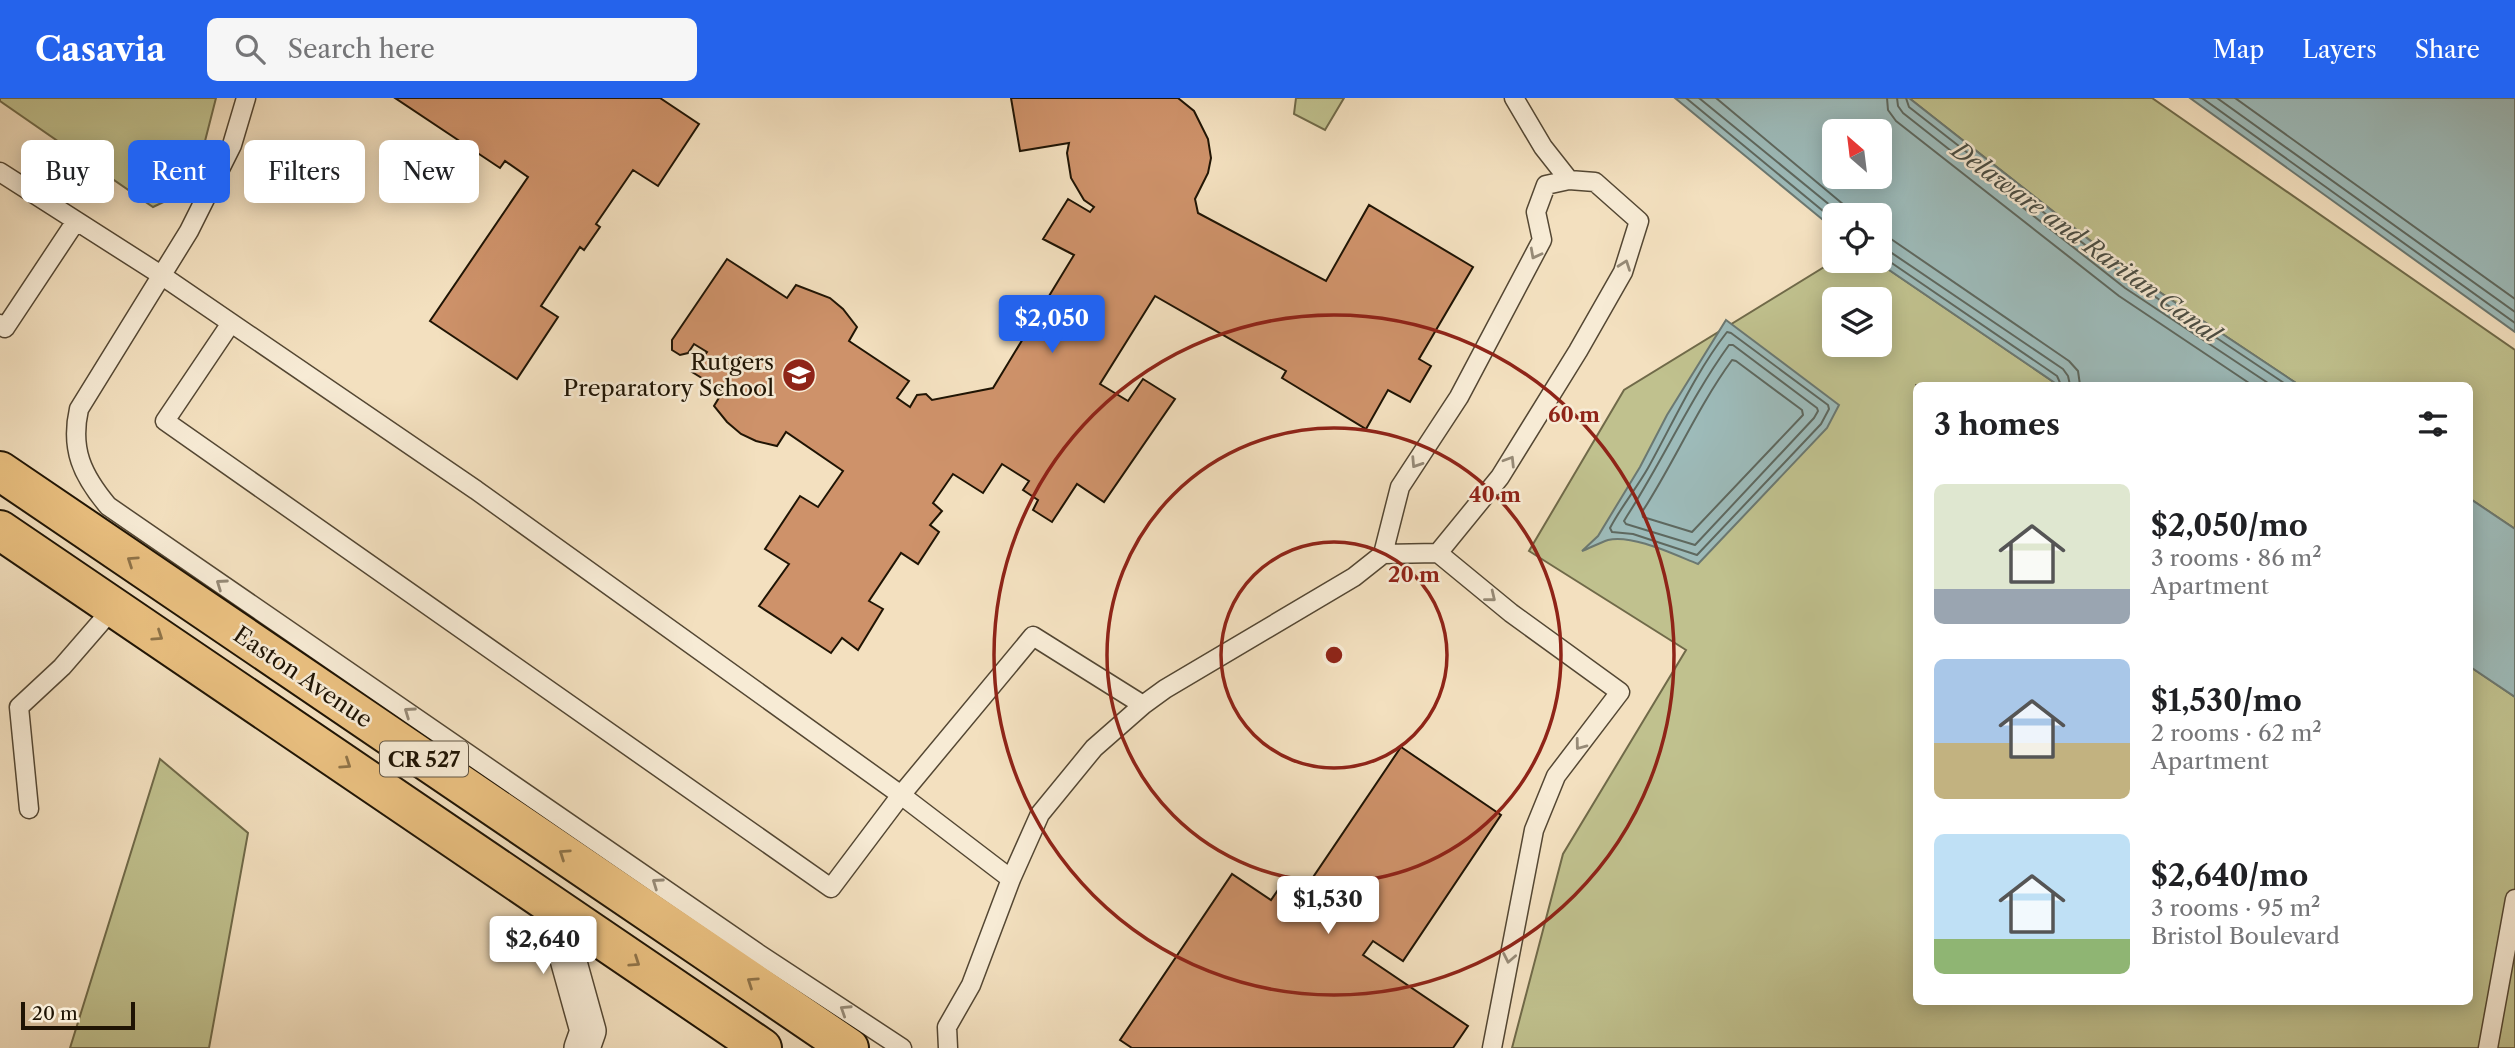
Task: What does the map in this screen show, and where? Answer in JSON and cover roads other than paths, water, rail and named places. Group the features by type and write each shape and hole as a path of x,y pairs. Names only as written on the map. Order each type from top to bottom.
{"main road":[{"name":"Easton Avenue","path":"0,471 849,1048"},
{"name":"Easton Avenue","path":"0,530 762,1048"}],"street":[{"path":"553,905 588,1031 582,1048"}],"lane":[{"path":"246,98 232,145 189,231 79,409 75,446 95,491 108,506 745,944 902,1048"},
{"path":"1514,98 1543,147 1569,180"},
{"path":"0,172 161,275 476,490 901,795 1011,879"},
{"path":"948,1048 947,1027 971,985 1011,879 1040,814 1094,748 1143,705 1354,577 1383,554 1400,487 1459,397 1542,240 1536,212 1546,185 1569,180 1595,182 1639,221 1622,272 1578,351 1500,477 1438,553"},
{"path":"0,324 5,328 76,221"},
{"path":"231,323 165,421 831,888 901,795 1033,636 1143,705"},
{"path":"1383,554 1438,553 1511,613 1620,692 1556,776 1534,830 1492,1048"},
{"path":"29,809 19,706 62,667 114,607"},
{"path":"2488,1048 2515,899"}],"water":[{"name":"Delaware and Raritan Canal","path":"1675,98 1909,98 2134,275 2294,382 2054,382 1892,272 1892,203 1822,203 1822,219"},
{"path":"2190,98 2515,98 2515,332"},
{"path":"1726,320 1839,405 1827,428 1698,564 1653,546 1629,540 1608,540 1582,551 1598,536 1640,467 1667,415"},
{"path":"2473,501 2515,529 2515,697 2473,669"}],"place":[{"name":"Rutgers Preparatory School","path":"799,375"}]}
